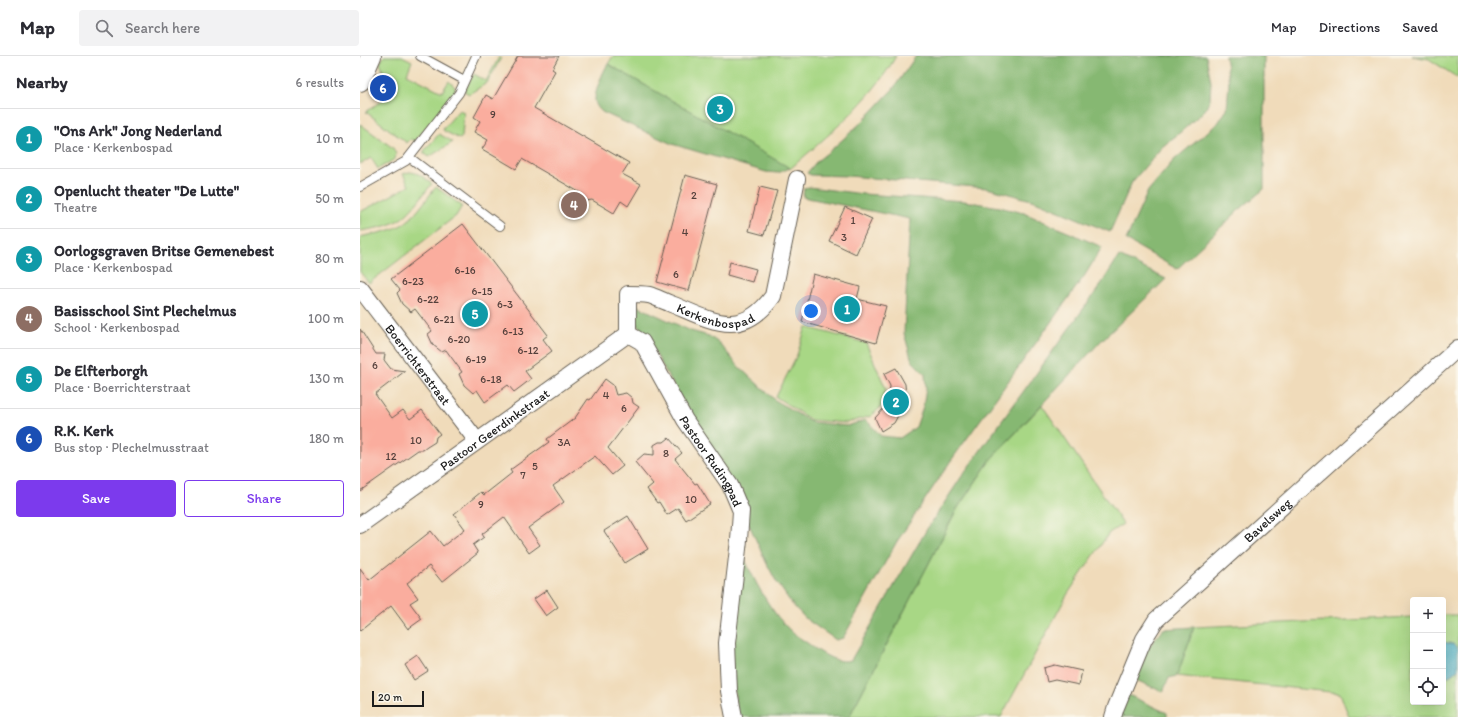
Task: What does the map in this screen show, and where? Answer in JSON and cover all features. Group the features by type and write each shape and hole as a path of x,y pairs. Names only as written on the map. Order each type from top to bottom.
{"street":[{"path":"360,81 371,56"},
{"name":"Kerkenbospad","path":"628,334 628,294 649,295 712,321 727,324 740,322 757,315 765,308 773,296 797,179"},
{"name":"Boerrichterstraat","path":"360,288 477,441"},
{"name":"Pastoor Geerdinkstraat","path":"360,525 628,334"},
{"name":"Pastoor Rudingpad","path":"628,334 642,342 685,420 730,485 741,510 727,643 729,691 734,717"},
{"name":"Bavelsweg","path":"1113,717 1144,639 1156,620 1173,603 1458,348"}],"lane":[{"path":"420,56 464,80"},
{"path":"360,187 406,161 459,93 476,56"},
{"path":"409,157 500,226"}],"green space":[{"path":"384,56 402,56 412,61 407,74 442,92 449,81 455,87 455,92 451,98 415,141 411,139 407,143 366,112 381,101 392,79 384,74 380,63"},
{"path":"613,56 896,56 874,88 848,117 790,169 608,64"},
{"path":"916,56 1206,56 1211,82 1210,100 1205,110 1162,147 1132,182 1110,232 1035,201 987,188 849,176 811,175 807,173 817,161 863,121 893,89"},
{"path":"1225,56 1264,56 1264,189 1239,210 1177,269 1126,240 1148,191 1174,160 1218,123 1227,109 1229,82"},
{"path":"1412,56 1458,56 1458,78 1429,59"},
{"path":"499,57 501,58 487,83 469,94 464,91 474,74 486,81"},
{"path":"608,64 790,168 778,173 766,172 739,164 672,144 602,112 596,104 595,97 599,82"},
{"path":"459,110 464,112 462,137 460,139 444,131 443,129"},
{"path":"360,124 393,148 396,154 395,159 378,169 371,158 360,164"},
{"path":"439,134 453,142 429,157 424,153 424,151"},
{"path":"409,172 418,174 432,184 411,210 402,218 384,226 360,231 360,212 409,186 403,174"},
{"path":"436,187 462,206 456,216 369,283 360,272 360,237 391,230 405,223 411,218"},
{"path":"809,187 863,194 964,201 999,207 1024,213 1102,247 1085,275 950,462 896,543 843,638 836,640 806,619 792,604 776,581 738,500 648,340 629,313 631,309 637,306 691,331 709,336 720,344 739,367 775,400 811,422 847,426 866,420 881,436 900,438 916,427 923,407 926,388 925,374 912,361 904,333 910,219 803,197 804,188"},
{"path":"1119,256 1166,279 1100,342 991,459 957,509 849,717 737,717 731,657 741,551 763,596 785,626 794,634 827,656 841,661 851,660 927,529 964,473 1100,286"},
{"path":"806,327 866,343 886,389 881,407 871,416 846,423 811,420 776,397 797,355"},
{"path":"1042,405 1123,524 1109,533 1067,595 1001,717 849,717 957,509 991,459"},
{"path":"1446,615 1458,615 1458,648 1453,644 1446,643"},
{"path":"1410,617 1410,705 1446,705 1446,676 1449,676 1458,670 1458,717 1372,717 1370,715 1349,717 1340,693 1177,676 1194,627"},
{"path":"1194,627 1177,676 1169,678 1163,692 1129,677 1140,658 1163,629"},
{"path":"1122,692 1167,713 1167,717 1116,717"}],"water":[{"path":"1446,643 1453,644 1458,648 1458,670 1449,676 1446,676"}],"building":[{"path":"518,56 559,56 552,69 555,71 534,108 629,163 622,174 641,184 628,206 621,201 614,213 592,200 586,201 580,198 579,192 522,159 516,169 482,149 488,140 474,132 480,121 474,117 486,95 493,99"},
{"path":"685,175 717,184 689,291 657,282"},
{"path":"760,187 777,191 764,235 749,231"},
{"path":"845,207 872,219 856,254 829,241"},
{"path":"463,224 548,335 543,339 552,351 525,371 531,379 522,386 514,392 508,385 485,402 477,390 473,393 464,385 459,374 462,372 446,350 442,352 433,345 428,334 432,331 415,309 411,312 402,304 397,293 400,290 391,279"},
{"path":"730,262 756,269 752,282 727,275"},
{"path":"813,274 860,287 857,299 886,306 876,343 802,322"},
{"path":"360,329 376,354 385,354 384,360 391,369 405,371 375,394 392,418 403,410 410,419 422,410 440,434 436,437 435,442 423,450 418,450 360,491"},
{"path":"896,368 905,384 906,397 894,423 881,431 875,418 885,407 889,397 890,386 884,374"},
{"path":"605,379 613,385 616,395 626,393 632,398 633,403 639,407 608,448 623,466 612,475 595,456 553,486 564,502 528,528 540,545 529,553 504,517 482,534 484,537 473,545 478,553 442,582 429,566 407,583 418,598 410,603 422,619 408,629 391,606 360,631 360,568 369,580 431,531 443,546 465,529 454,514 481,492 484,495 512,473 510,470 549,442 547,439 575,418 588,399 590,400"},
{"path":"669,438 682,453 675,459 695,484 697,483 710,504 686,520 678,508 667,515 659,502 657,503 647,489 653,484 635,462 644,454 654,455 654,445 659,442 664,442"},
{"path":"628,516 648,549 625,563 604,531"},
{"path":"547,590 558,607 546,616 534,599"},
{"path":"418,656 428,671 414,680 405,665"},
{"path":"1055,665 1082,671 1079,685 1055,680 1047,682 1044,668"}],"place":[{"name":"R.K. Kerk","path":"383,88"},
{"name":"Oorlogsgraven Britse Gemenebest","path":"720,109"},
{"name":"Basisschool Sint Plechelmus","path":"574,205"},
{"name":"\"Ons Ark\" Jong Nederland","path":"847,309"},
{"name":"De Elfterborgh","path":"475,314"},
{"name":"Openlucht theater \"De Lutte\"","path":"896,402"}]}
